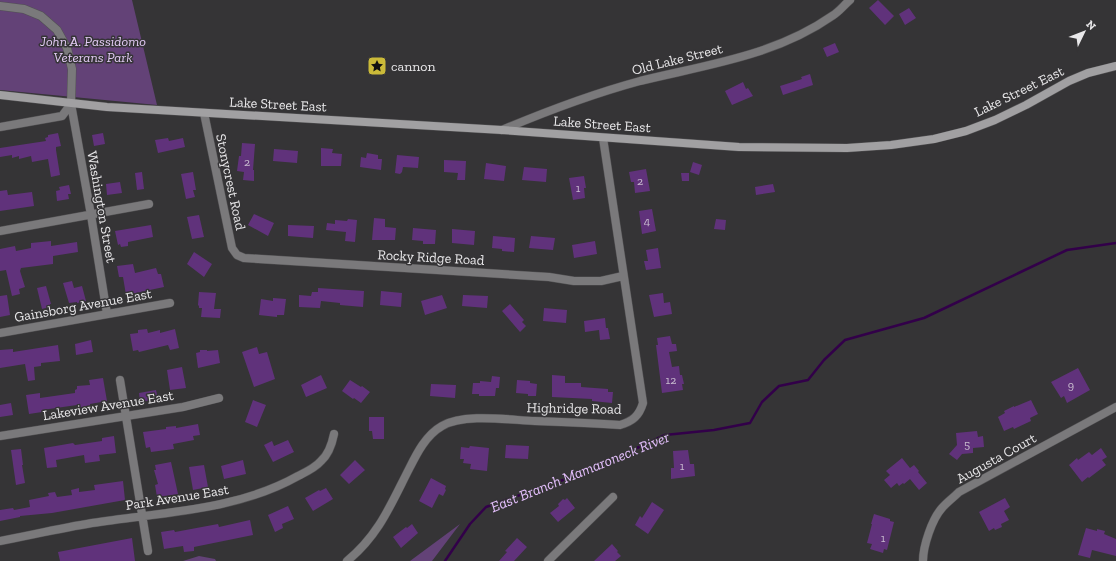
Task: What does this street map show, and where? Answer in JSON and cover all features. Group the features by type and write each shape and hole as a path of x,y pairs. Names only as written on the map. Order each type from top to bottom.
{"main road":[{"name":"Lake Street East","path":"0,95 54,100 71,104 502,130 603,138 755,147 847,148 891,146 934,139 966,131 995,120 1026,105 1069,81 1088,73 1116,66"}],"street":[{"name":"Old Lake Street","path":"502,130 554,109 611,89 721,63 776,46 834,15 850,0"},
{"name":"Washington Street","path":"0,6 24,9 40,16 57,30 68,48 72,69 71,104 92,215 107,314"},
{"path":"0,127 62,116 71,104"},
{"name":"Stonycrest Road","path":"204,113 232,248 237,255"},
{"name":"Highridge Road","path":"347,561 367,542 380,524 414,458 425,441 442,426 453,422 479,418 620,425 629,422 640,413 643,403 603,138"},
{"path":"0,231 149,204"},
{"name":"Rocky Ridge Road","path":"237,255 244,258 549,277 574,281 601,281 623,276"},
{"name":"Gainsborg Avenue East","path":"0,333 170,303"},
{"path":"120,380 148,551"},
{"name":"Lakeview Avenue East","path":"0,436 183,407 219,398"},
{"name":"Augusta Court","path":"923,561 923,554 931,528 941,509 959,492 1116,407"},
{"name":"Park Avenue East","path":"0,540 92,523 245,498 275,488 303,474 321,462 330,449 334,434"},
{"path":"548,561 613,497"}],"green space":[{"name":"John A. Passidomo Veterans Park","path":"0,0 132,0 157,105 0,90"},
{"path":"460,524 432,561 410,561"},
{"path":"199,556 215,559 216,561 183,561"}],"building":[{"path":"878,0 894,16 885,25 869,8"},
{"path":"909,8 916,18 905,25 899,14"},
{"path":"835,43 839,52 827,57 823,48"},
{"path":"810,74 813,85 783,95 780,86 802,79 801,77"},
{"path":"743,82 746,89 748,88 753,96 732,105 725,91"},
{"path":"58,133 61,146 56,147 56,150 60,175 51,177 48,159 32,162 31,156 19,159 19,156 12,158 12,155 0,157 0,148 46,141 45,138 48,137 48,135"},
{"path":"103,133 105,144 94,146 92,135"},
{"path":"168,138 169,141 183,138 185,147 158,153 155,140"},
{"path":"242,143 255,144 253,170 254,181 243,180 244,172 237,171 239,156 241,156"},
{"path":"321,148 333,149 332,153 342,154 341,166 321,166"},
{"path":"274,149 298,151 297,163 273,161"},
{"path":"367,153 378,155 378,159 382,159 381,170 360,167 361,157 366,158"},
{"path":"397,155 419,157 418,168 403,167 400,174 395,173"},
{"path":"444,160 466,161 465,180 457,180 458,173 444,172"},
{"path":"693,162 702,165 699,175 690,172"},
{"path":"486,163 506,166 504,181 484,179"},
{"path":"524,167 547,169 546,182 522,180"},
{"path":"646,169 650,191 635,193 634,182 631,182 629,172"},
{"path":"142,172 144,189 137,190 135,173"},
{"path":"193,172 196,190 193,190 195,197 186,199 181,174"},
{"path":"681,173 689,173 689,181 682,181"},
{"path":"584,176 586,188 584,188 585,198 573,200 569,178"},
{"path":"120,182 122,193 107,195 106,184"},
{"path":"773,184 775,192 756,195 755,187"},
{"path":"69,185 71,194 68,194 69,199 57,201 56,191 60,190 59,187"},
{"path":"7,190 8,195 32,192 34,206 0,211 0,191"},
{"path":"652,209 656,231 642,234 639,211"},
{"path":"254,214 274,223 268,236 248,225"},
{"path":"199,215 204,237 192,239 187,217"},
{"path":"374,218 385,219 385,227 396,228 395,240 372,240"},
{"path":"348,219 357,220 355,242 345,241 346,232 326,230 327,223 335,224 335,220 347,221"},
{"path":"716,219 726,220 725,230 714,229"},
{"path":"151,225 153,237 128,242 128,246 121,247 120,244 118,245 115,231"},
{"path":"288,225 314,226 313,238 288,236"},
{"path":"413,228 436,230 435,244 423,244 423,241 412,240"},
{"path":"452,229 475,231 474,245 452,243"},
{"path":"493,236 515,238 514,252 492,248"},
{"path":"531,236 555,238 553,250 529,248"},
{"path":"51,241 51,246 77,242 78,252 53,256 53,264 21,268 20,271 25,287 19,289 20,294 12,296 6,270 0,271 0,249 15,246 16,251 31,248 31,243"},
{"path":"595,241 597,254 574,258 572,245"},
{"path":"658,248 661,268 646,270 644,261 648,261 646,250"},
{"path":"194,252 212,264 204,277 187,264"},
{"path":"133,264 135,273 156,268 158,274 161,274 164,287 126,295 123,277 119,277 117,266"},
{"path":"72,281 74,288 82,286 86,301 69,303 63,283"},
{"path":"46,286 51,304 50,307 42,309 37,288"},
{"path":"318,288 364,291 363,307 340,305 340,303 321,301 320,308 299,307 299,295 311,296 312,292 318,292"},
{"path":"381,291 402,293 401,307 380,305"},
{"path":"199,292 216,293 214,309 221,309 220,318 201,317 202,308 199,308 198,305"},
{"path":"663,293 664,303 670,302 672,314 654,317 649,295"},
{"path":"7,295 10,315 0,317 0,296"},
{"path":"442,295 447,308 425,315 421,301"},
{"path":"463,295 488,296 487,308 462,306"},
{"path":"273,298 286,299 284,315 277,315 277,317 259,315 261,299 273,301"},
{"path":"510,304 524,320 522,322 526,326 520,332 502,311"},
{"path":"544,308 567,310 566,323 543,321"},
{"path":"605,318 606,328 608,328 610,339 600,340 599,330 585,332 584,321"},
{"path":"147,329 148,333 160,330 160,333 175,329 179,348 170,350 168,345 139,352 138,350 133,351 130,334 138,333 138,330"},
{"path":"670,336 672,344 676,344 677,351 669,352 672,367 679,366 680,375 682,375 684,384 682,384 683,390 662,393 656,345 658,345 657,338"},
{"path":"91,340 93,352 76,355 75,344"},
{"path":"58,345 60,361 41,363 41,366 34,367 35,380 28,381 25,364 0,368 0,350 13,349 13,352"},
{"path":"257,347 259,354 267,352 275,379 254,387 242,352"},
{"path":"200,350 218,350 220,363 198,368 196,353 200,352"},
{"path":"182,367 186,388 170,390 167,370"},
{"path":"1078,368 1090,390 1067,403 1064,396 1061,398 1051,382"},
{"path":"321,375 327,388 306,397 301,385"},
{"path":"552,375 565,376 565,383 581,383 581,387 608,389 608,392 613,392 612,403 592,401 592,399 552,397"},
{"path":"492,376 500,377 499,388 496,388 495,396 479,396 479,394 472,394 473,383 480,383 480,381 491,382"},
{"path":"103,378 107,401 90,404 90,406 77,408 77,405 42,410 42,412 29,414 26,395 40,393 40,398 75,393 77,386 90,385 89,380"},
{"path":"350,380 370,392 361,403 342,391"},
{"path":"517,380 530,381 530,383 537,384 536,396 516,393"},
{"path":"431,384 456,385 455,398 430,396"},
{"path":"156,390 158,399 140,402 139,393"},
{"path":"253,400 266,405 257,427 245,422"},
{"path":"1031,400 1038,414 1030,418 1031,421 1014,429 1013,427 1004,431 998,417 1005,413 1004,411"},
{"path":"11,403 13,415 0,417 0,405"},
{"path":"369,417 384,417 384,439 373,439 372,431 369,431"},
{"path":"198,424 200,435 193,436 194,440 173,444 174,449 151,452 150,447 146,448 143,432 166,429 166,427 176,426 176,428"},
{"path":"977,431 978,437 983,436 984,447 973,448 973,453 962,454 957,460 949,454 957,445 956,433"},
{"path":"114,436 116,453 99,455 100,461 85,463 84,455 56,460 57,467 47,468 44,448 73,443 75,445 102,441 102,438"},
{"path":"288,440 294,452 273,462 264,445 272,441 274,446"},
{"path":"506,445 529,446 528,459 505,458"},
{"path":"470,446 489,448 487,471 470,469 471,464 463,463 464,459 460,459 461,447 469,448"},
{"path":"1101,448 1107,457 1102,460 1106,465 1082,482 1069,465 1077,458 1078,460 1089,452 1092,455"},
{"path":"21,449 25,483 16,485 11,450"},
{"path":"688,450 690,464 694,464 695,476 671,479 671,468 674,468 673,451"},
{"path":"902,458 910,468 914,465 927,483 919,490 910,479 899,486 897,483 891,488 884,480 890,475 886,471"},
{"path":"243,460 246,474 224,479 221,466"},
{"path":"355,460 365,470 349,484 340,475"},
{"path":"171,462 178,494 157,497 155,485 158,484 154,470 156,470 155,465"},
{"path":"204,465 208,487 193,490 189,467"},
{"path":"431,478 446,486 443,496 439,494 432,508 419,501"},
{"path":"123,481 125,500 52,513 20,516 0,521 0,510 13,508 14,510 30,507 29,500 49,496 48,493 55,492 57,497 72,495 71,490 79,488 79,492 95,490 94,485"},
{"path":"326,488 333,499 313,511 305,498 319,490 320,491"},
{"path":"567,498 575,508 558,522 550,513 559,506 558,504 563,499 565,500"},
{"path":"1005,498 1010,507 1004,511 1009,520 1001,524 1002,527 995,530 994,528 989,531 979,512"},
{"path":"652,502 664,510 648,534 635,525 640,516 642,518"},
{"path":"288,506 294,519 282,524 283,528 275,532 268,515"},
{"path":"874,514 890,519 890,521 894,522 887,550 884,549 883,553 870,549 872,544 867,543"},
{"path":"250,520 253,535 194,547 194,551 184,552 183,546 164,549 161,532 174,530 175,532 218,524 219,527"},
{"path":"412,524 418,533 401,548 393,537"},
{"path":"1086,528 1097,531 1097,529 1105,531 1104,534 1116,539 1116,556 1092,550 1090,558 1078,555"},
{"path":"132,538 135,561 60,561 58,552"},
{"path":"517,538 527,547 514,561 499,561 507,552 505,551"},
{"path":"612,544 621,556 615,561 594,561"}],"waterway":[{"name":"East Branch Mamaroneck River","path":"445,561 470,524 486,507 583,473 665,435 714,430 750,423 762,402 779,386 808,380 824,360 845,340 924,318 1067,250 1116,243"}],"place":[{"name":"cannon","path":"377,66"}]}
